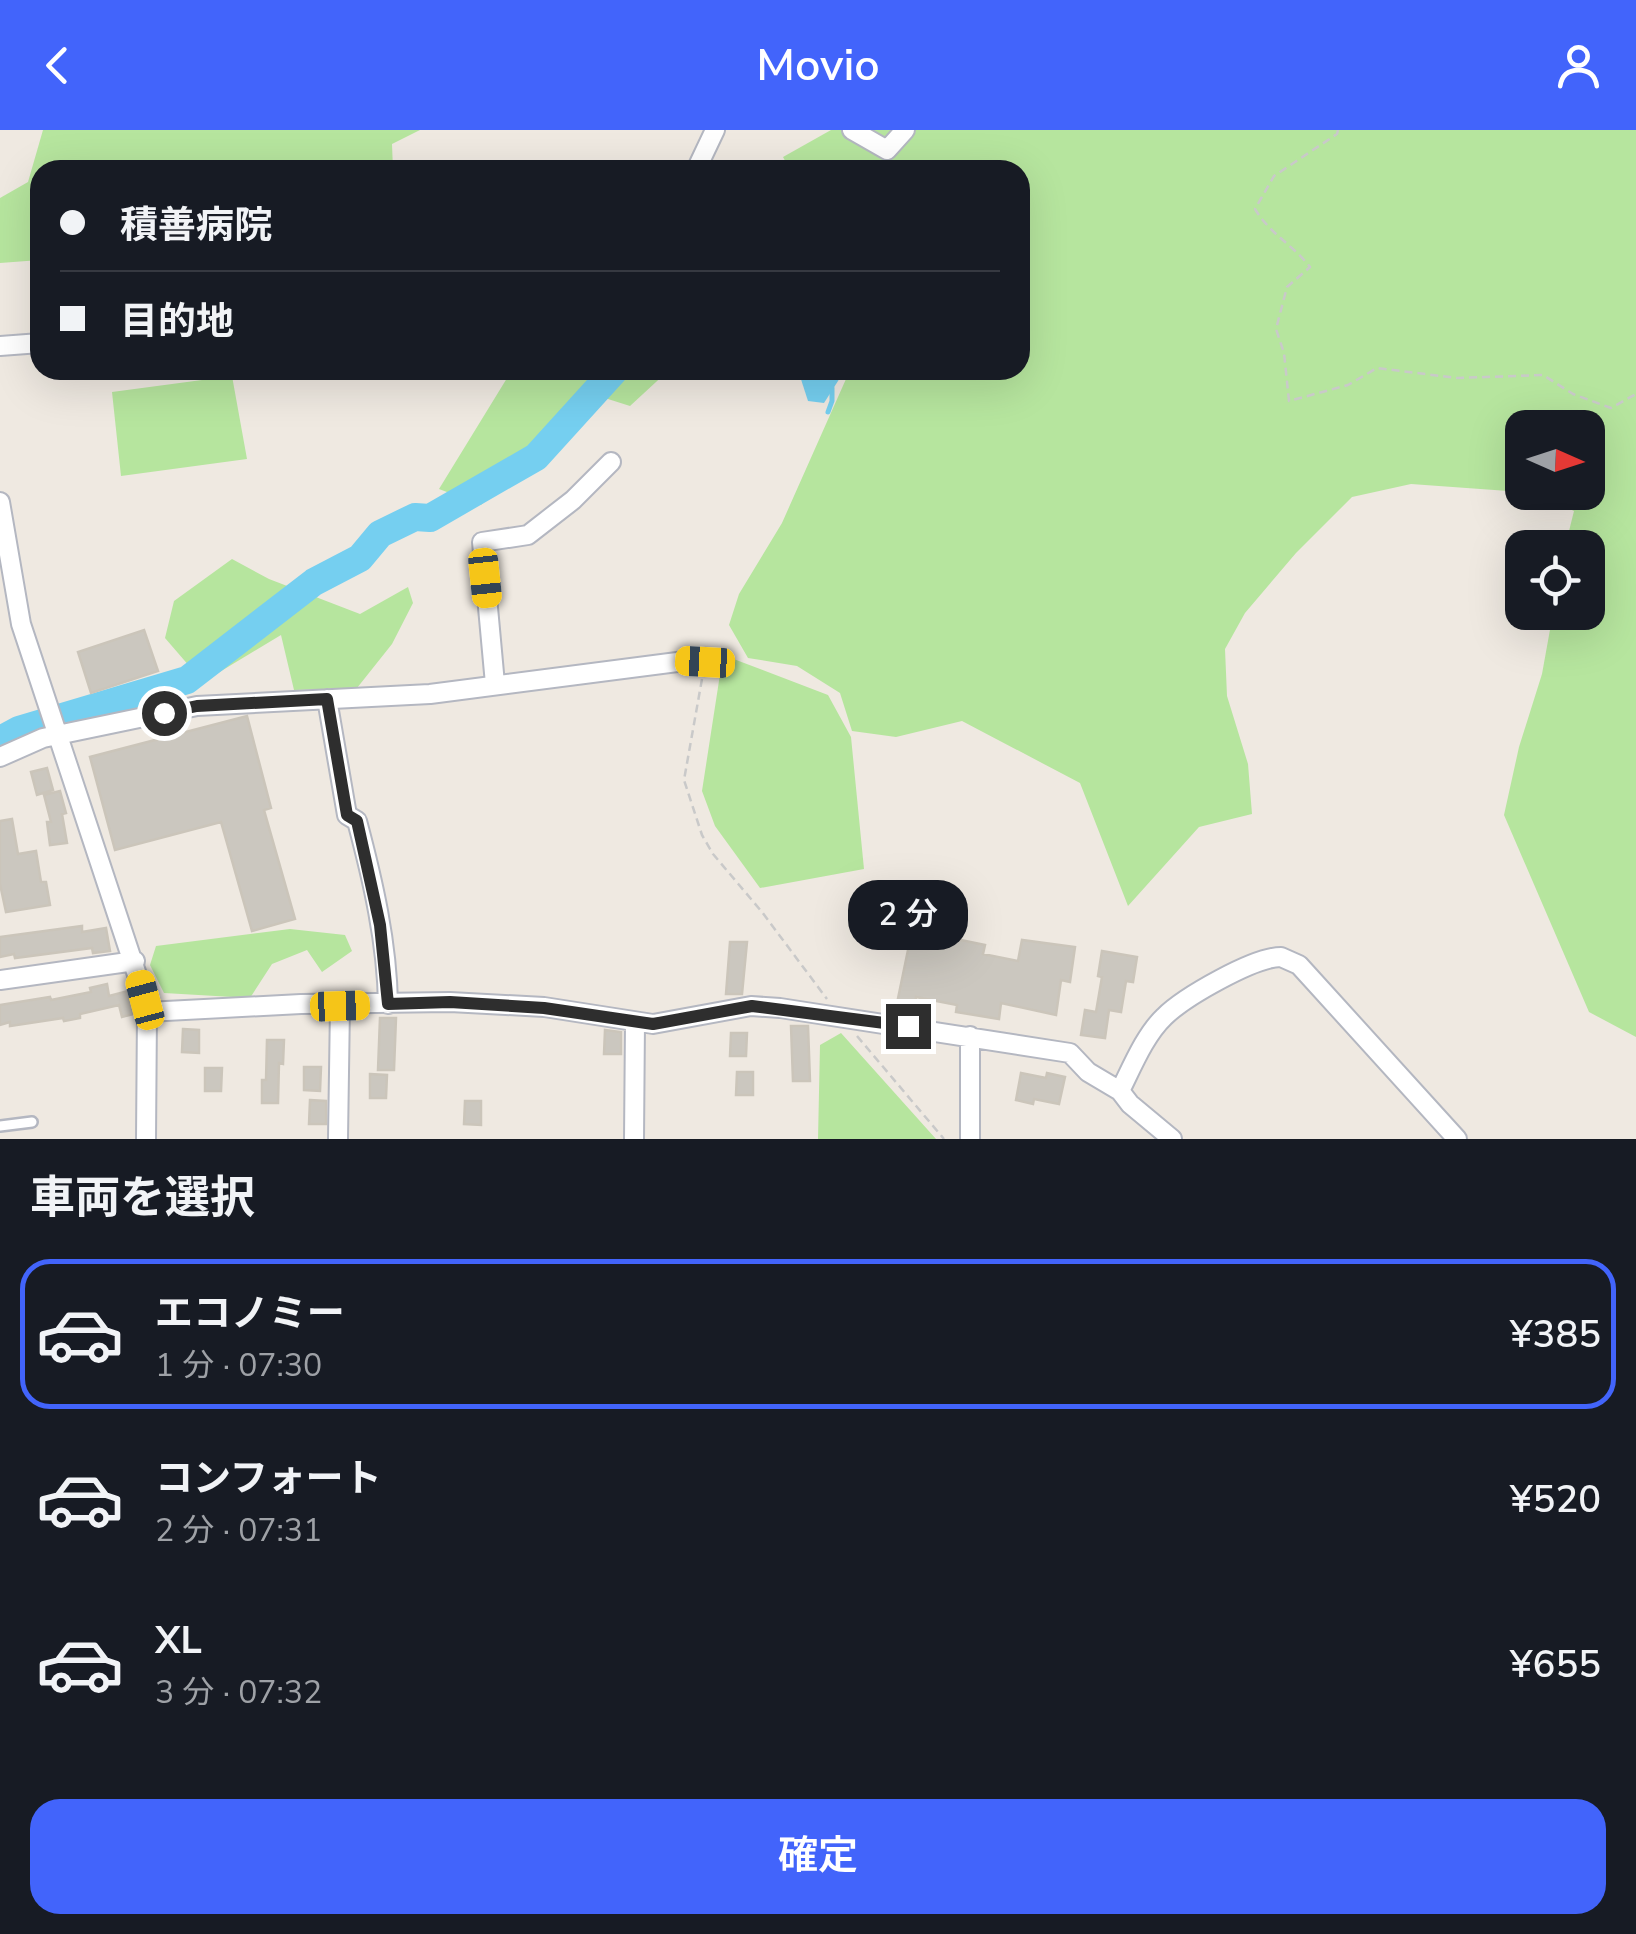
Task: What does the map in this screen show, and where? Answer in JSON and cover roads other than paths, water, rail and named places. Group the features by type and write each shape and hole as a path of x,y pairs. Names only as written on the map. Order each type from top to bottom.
{"street":[{"path":"701,160 715,130"},
{"path":"852,130 887,150 905,130"},
{"path":"0,346 30,344"},
{"path":"495,684 482,542 528,534 573,500 610,462"},
{"path":"0,502 4,554 21,624 135,961 148,1012 146,1139"},
{"path":"0,626 21,624"},
{"path":"0,757 57,733 197,706 430,694 705,662"},
{"path":"327,699 347,815 357,821 375,896 388,1004"},
{"path":"1120,1090 1161,1019 1181,1002 1249,966 1282,957 1299,965 1457,1139"},
{"path":"0,980 135,961"},
{"path":"148,1012 450,1002 544,1008 653,1024 752,1006 842,1017 1070,1053 1088,1072 1120,1090 1130,1104 1172,1139"},
{"path":"338,1139 340,1006"},
{"path":"634,1139 635,1022"},
{"path":"970,1036 970,1139"}],"lane":[{"path":"0,1126 32,1122"}],"water":[{"path":"801,380 839,380 824,403 808,401"}],"waterway":[{"path":"0,740 19,730 187,680 314,582 360,558 380,534 415,517 430,518 536,457 606,380"},
{"path":"828,412 832,388"}]}
